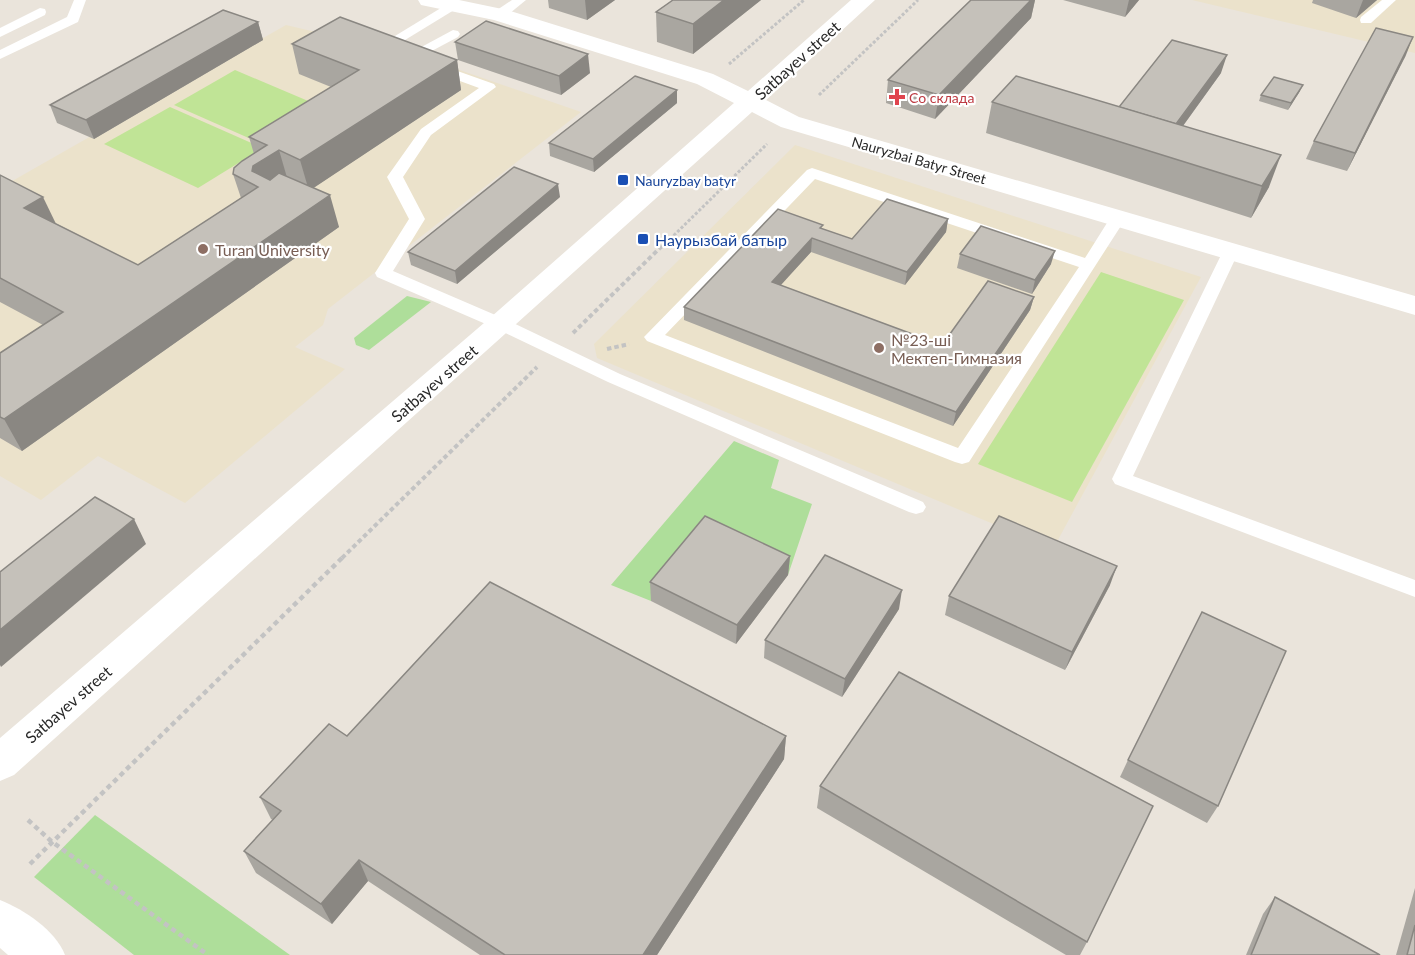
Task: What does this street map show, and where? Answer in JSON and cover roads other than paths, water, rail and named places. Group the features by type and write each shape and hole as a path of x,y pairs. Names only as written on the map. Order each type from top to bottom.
{"main road":[{"name":"Nauryzbai Batyr Street","path":"429,0 499,15 705,79 789,122 1415,306"},
{"name":"Satbayev street","path":"0,763 501,324 864,0"},
{"path":"0,921 44,955"}],"lane":[{"path":"0,55 73,19 80,0"},
{"path":"499,15 520,0"},
{"path":"1366,20 1390,0"},
{"path":"453,4 379,50 489,87 426,132 395,177 417,219 383,273 501,324 614,378 916,507"},
{"path":"0,33 40,12"},
{"path":"408,58 453,34"},
{"path":"1089,265 812,173 653,336 962,456 1089,265 1118,218"},
{"path":"1231,251 1122,479 1415,589"}],"place":[{"name":"Со склада","path":"897,97"},
{"name":"Nauryzbay batyr","path":"623,180"},
{"name":"Наурызбай батыр","path":"643,239"},
{"name":"Turan University","path":"203,249"},
{"name":"№23-ші Мектеп-Гимназия","path":"879,348"}]}
